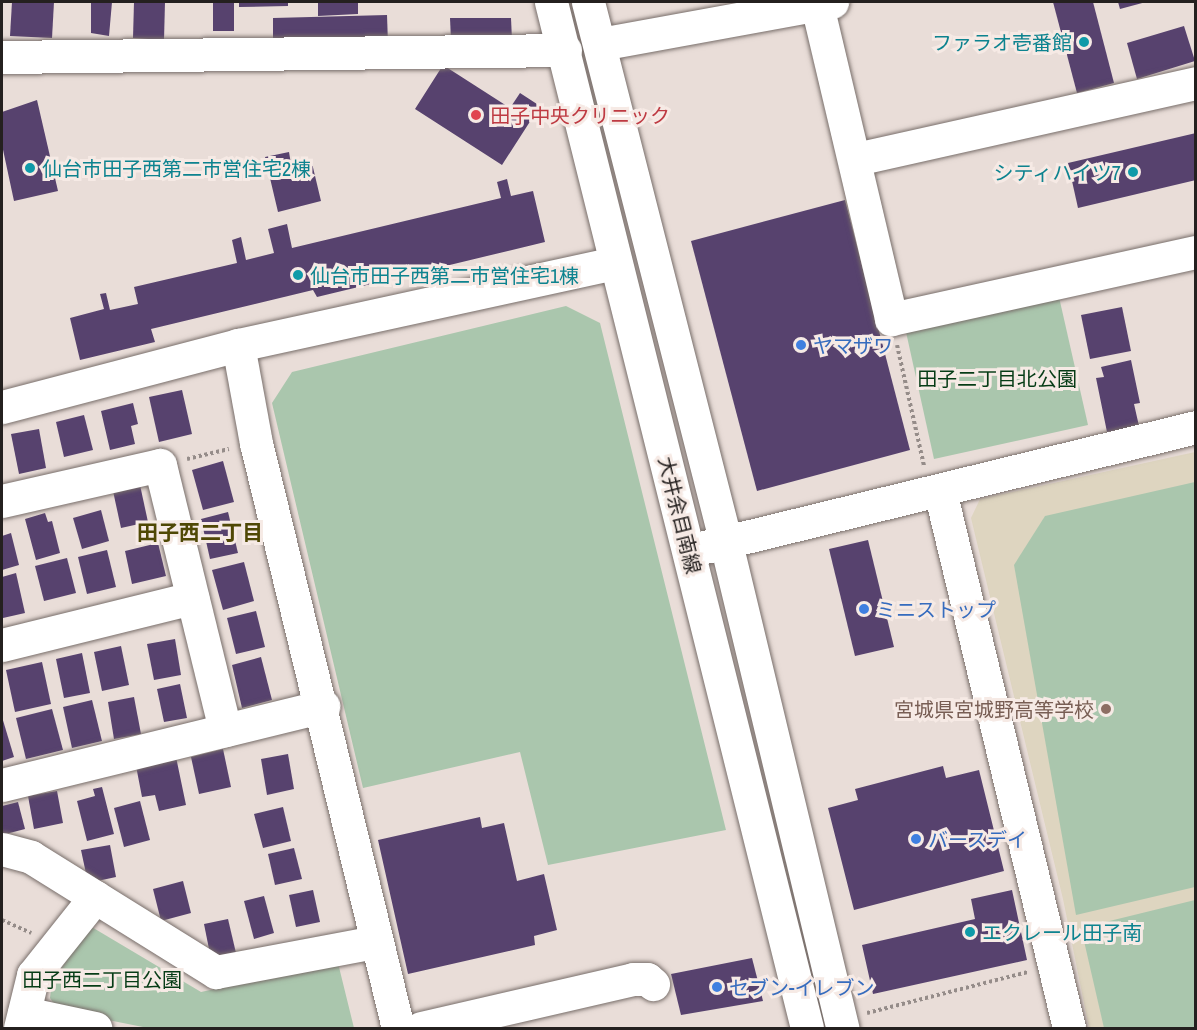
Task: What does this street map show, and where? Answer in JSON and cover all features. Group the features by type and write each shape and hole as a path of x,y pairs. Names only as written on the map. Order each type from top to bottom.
{"street":[{"name":"大井余目南線","path":"551,2 565,50 615,263 807,1029"},
{"path":"588,2 726,543 841,1024"},
{"path":"600,44 825,3 891,318 1196,252"},
{"path":"2,57 565,50"},
{"path":"856,159 1196,83"},
{"path":"2,407 238,345 615,263"},
{"path":"238,345 256,443 323,706 375,942 398,1029"},
{"path":"689,551 1196,427"},
{"path":"2,501 160,465 225,730"},
{"path":"935,492 1056,964 1069,1029"},
{"path":"2,645 192,598"},
{"path":"2,785 323,706"},
{"path":"2,849 31,857 216,972 375,942"},
{"path":"94,1029 22,1021 33,975 95,897"},
{"path":"420,1029 633,979 647,979 653,984"}],"path":[{"path":"891,318 935,492"},
{"path":"160,465 256,443"},
{"path":"841,1024 1056,964"}],"shaded area":[{"name":"宮城県宮城野高等学校","path":"1195,452 1195,1028 1089,1028 1063,899 971,518 980,499"}],"green space":[{"name":"田子二丁目北公園","path":"1059,297 1088,425 934,459 906,332"},
{"path":"566,306 600,323 726,830 548,865 520,752 363,788 272,403 292,372"},
{"name":"宮城県宮城野高等学校","path":"1195,482 1195,887 1076,915 1014,565 1045,516"},
{"path":"1195,900 1195,1028 1104,1028 1081,928"},
{"name":"田子西二丁目公園","path":"90,926 201,992 338,963 354,1028 148,1028 58,1010 50,998 52,982"}],"building":[{"path":"12,2 54,2 52,38 10,36"},
{"path":"91,2 112,2 109,36 91,33"},
{"path":"134,2 165,2 164,40 133,38"},
{"path":"213,2 234,2 234,31 213,31"},
{"path":"239,2 288,2 288,6 239,7"},
{"path":"318,2 358,2 358,14 318,16"},
{"name":"ファラオ壱番館","path":"1053,2 1093,2 1114,83 1077,93"},
{"path":"1118,2 1146,2 1120,9"},
{"path":"387,15 388,44 273,43 273,18"},
{"path":"450,18 511,18 512,40 451,40"},
{"path":"1184,26 1195,61 1137,79 1127,43"},
{"path":"443,65 510,108 520,93 540,106 502,165 415,109"},
{"name":"仙台市田子西第二市営住宅2棟","path":"37,100 58,191 14,201 2,145 2,112"},
{"name":"シティハイツ7","path":"1196,133 1196,180 1078,208 1068,163"},
{"path":"289,152 291,164 311,159 321,201 278,212 265,157"},
{"name":"仙台市田子西第二市営住宅1棟","path":"507,179 511,196 533,191 545,242 317,297 313,290 151,329 155,342 80,360 70,318 104,309 100,294 106,293 110,310 138,304 134,287 237,263 232,240 241,237 246,260 274,253 268,229 287,224 292,248 501,198 497,182"},
{"name":"ヤマザワ","path":"845,200 910,450 757,491 691,241"},
{"path":"1122,307 1131,351 1090,359 1081,315"},
{"path":"1131,360 1140,403 1134,404 1139,426 1107,432 1096,378 1104,377 1101,367"},
{"path":"182,390 192,434 159,442 149,397"},
{"path":"133,403 138,424 131,426 135,444 110,450 101,411"},
{"path":"84,415 93,450 64,457 56,422"},
{"path":"39,429 46,468 19,474 11,434"},
{"path":"223,461 234,502 203,510 192,470"},
{"path":"140,485 148,522 121,528 113,491"},
{"path":"101,510 109,541 82,549 73,518"},
{"path":"228,512 238,553 210,559 201,519"},
{"path":"45,513 48,522 52,521 60,553 36,560 25,519"},
{"path":"11,533 19,565 2,570 2,536"},
{"path":"868,540 894,647 855,656 829,549"},
{"path":"158,543 166,576 132,584 125,551"},
{"path":"107,550 116,587 87,594 78,557"},
{"path":"67,558 76,593 44,601 35,566"},
{"path":"244,562 254,601 223,610 212,570"},
{"path":"16,573 25,613 3,618 2,577"},
{"path":"256,611 265,647 236,654 227,618"},
{"path":"175,639 181,675 154,680 147,644"},
{"path":"121,646 129,685 102,691 94,652"},
{"path":"82,653 90,693 64,698 56,659"},
{"path":"261,657 272,700 242,708 232,665"},
{"path":"42,662 51,704 15,712 6,670"},
{"path":"180,684 187,718 164,722 157,689"},
{"path":"134,697 141,734 114,739 108,702"},
{"path":"92,700 102,741 72,748 63,707"},
{"path":"52,709 63,750 26,759 16,718"},
{"path":"2,717 14,757 2,761"},
{"path":"223,749 231,787 199,794 191,757"},
{"path":"288,754 294,789 267,795 261,759"},
{"path":"176,757 186,805 159,811 155,795 142,797 136,766"},
{"name":"バースデイ","path":"943,766 946,778 979,770 1004,871 854,910 828,808 858,800 855,789"},
{"path":"102,787 114,834 87,841 77,801 95,796 93,789"},
{"path":"57,791 63,823 34,829 28,796"},
{"path":"140,801 150,840 124,847 114,808"},
{"path":"18,802 25,829 2,835 2,806"},
{"path":"283,807 291,841 263,848 254,814"},
{"path":"480,817 482,828 504,823 517,881 544,874 557,930 534,936 535,945 408,974 378,840"},
{"path":"110,845 116,877 88,883 81,850"},
{"path":"294,848 302,879 275,885 268,854"},
{"path":"183,881 191,913 161,921 153,889"},
{"path":"313,890 320,922 296,927 289,895"},
{"name":"エクレール田子南","path":"1012,890 1027,960 873,994 862,945 975,919 971,899"},
{"path":"264,896 274,933 254,939 244,901"},
{"path":"228,919 236,953 211,959 204,924"},
{"name":"セブン-イレブン","path":"752,958 763,1001 681,1015 671,974"}],"place":[{"name":"ファラオ壱番館","path":"1084,42"},
{"name":"田子中央クリニック","path":"476,115"},
{"name":"仙台市田子西第二市営住宅2棟","path":"30,168"},
{"name":"シティハイツ7","path":"1133,172"},
{"name":"仙台市田子西第二市営住宅1棟","path":"298,275"},
{"name":"ヤマザワ","path":"801,345"},
{"name":"ミニストップ","path":"864,609"},
{"name":"宮城県宮城野高等学校","path":"1106,709"},
{"name":"バースデイ","path":"916,839"},
{"name":"エクレール田子南","path":"970,932"},
{"name":"セブン-イレブン","path":"717,987"}],"district":[{"name":"田子西二丁目","path":"200,533"}]}
